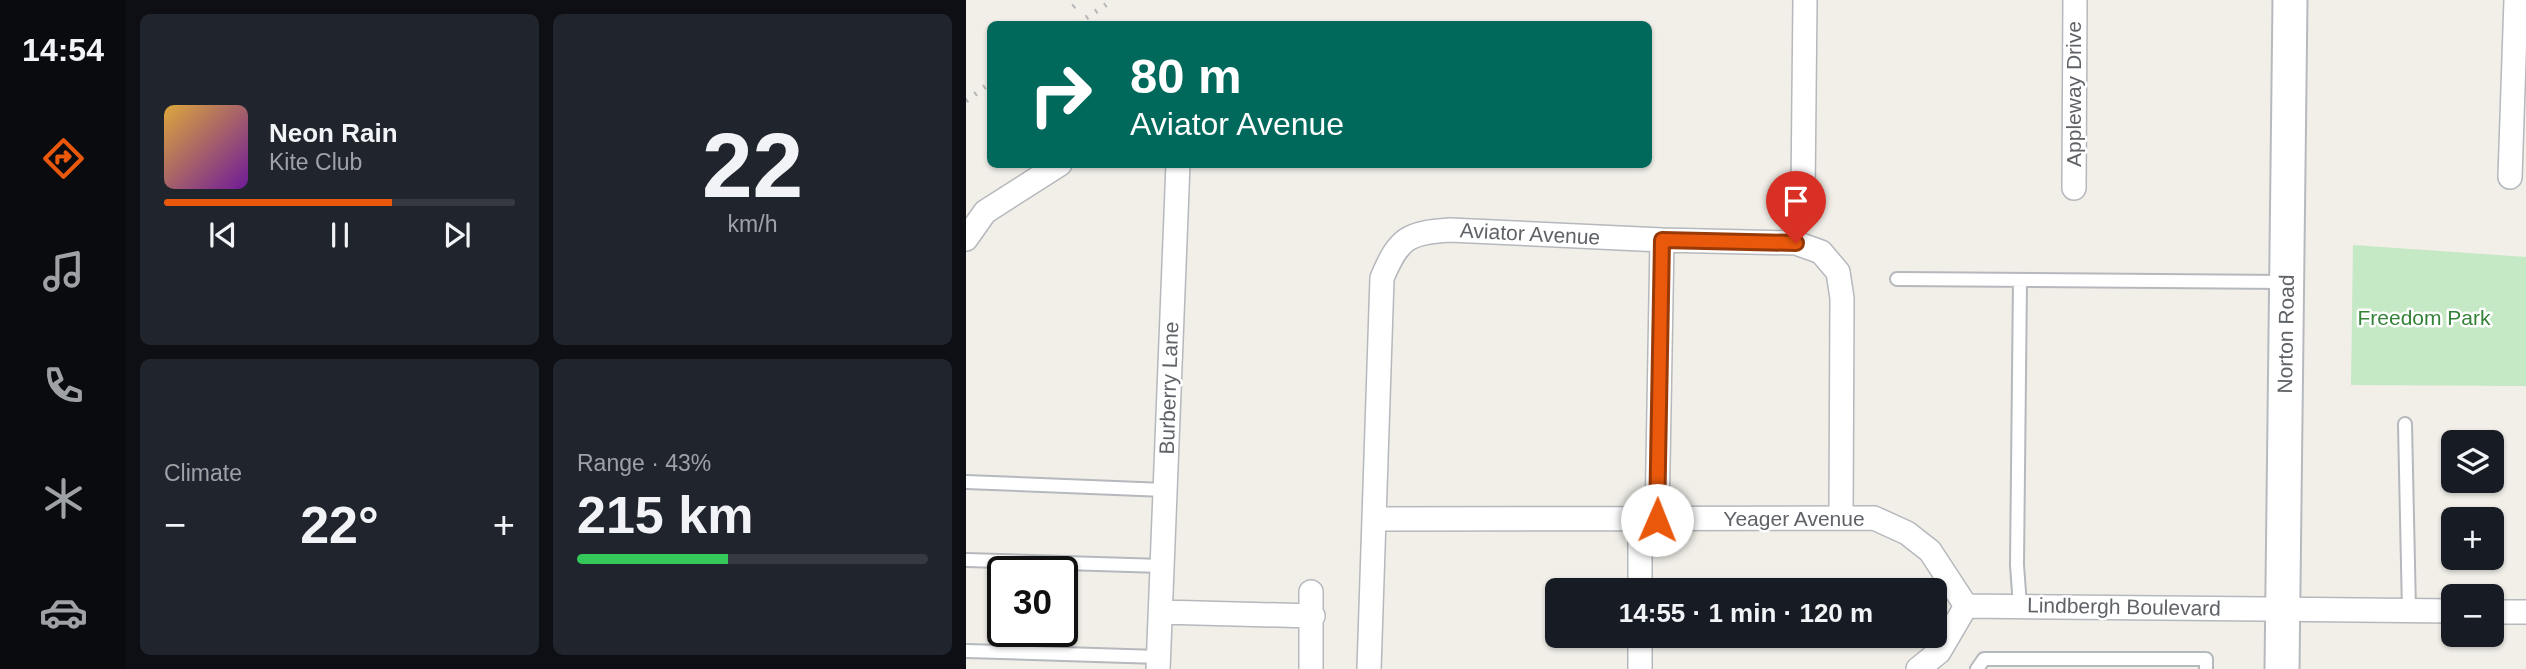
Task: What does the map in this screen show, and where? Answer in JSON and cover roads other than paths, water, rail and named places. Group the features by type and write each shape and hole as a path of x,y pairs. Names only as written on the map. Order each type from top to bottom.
{"main road":[{"name":"Norton Road","path":"2282,669 2290,0"}],"street":[{"path":"1803,191 1805,0"},
{"name":"Appleway Drive","path":"2074,188 2075,0"},
{"path":"2510,177 2516,0"},
{"path":"966,239 985,212 1054,168"},
{"name":"Burberry Lane","path":"1158,663 1178,168"},
{"name":"Aviator Avenue","path":"1369,669 1382,278 1394,250 1420,232 1450,230 1796,243 1821,252 1838,272 1842,298 1841,517"},
{"path":"1641,578 1648,520 1662,240"},
{"name":"Yeager Avenue","path":"1374,519 1874,518 1907,533 1930,551 1966,606"},
{"path":"1311,592 1311,669"},
{"path":"1918,669 1939,652 1966,606"},
{"name":"Lindbergh Boulevard","path":"1966,606 2441,611"},
{"path":"1161,612 1312,615"},
{"path":"2504,612 2526,612"},
{"path":"1640,648 1640,669"}],"lane":[{"path":"1897,279 2287,282"},
{"path":"2020,281 2017,565 2020,606"},
{"path":"2405,424 2409,611"},
{"path":"966,482 1165,490"},
{"path":"966,559 1163,566"},
{"path":"966,651 1158,663"},
{"path":"1977,669 1984,659 1997,664 2206,664"}],"railway":[{"path":"1073,7 1081,0"},
{"path":"1082,21 1113,0"},
{"path":"966,101 987,85"}],"park label":[{"name":"Freedom Park","path":"2424,318"}]}
